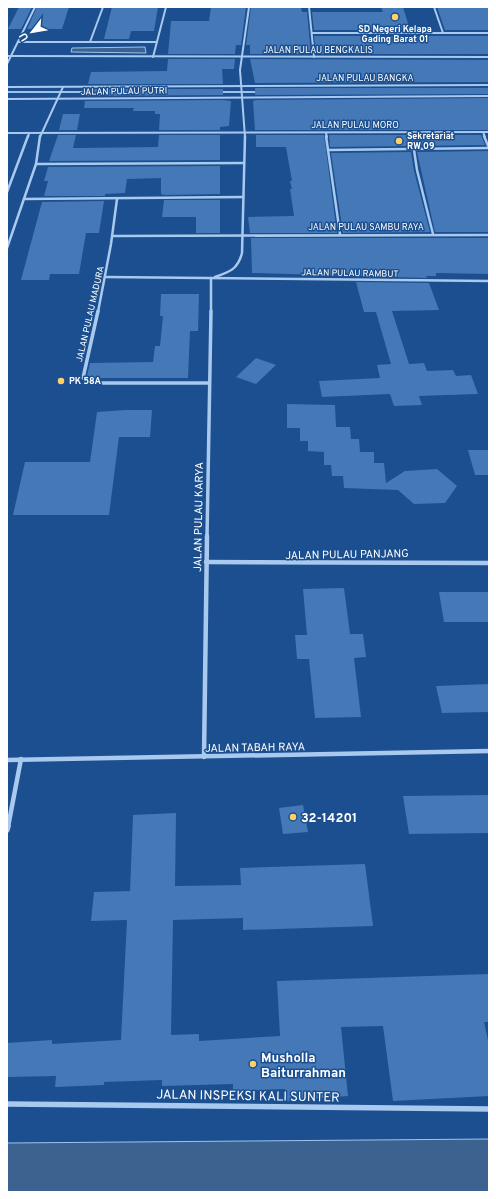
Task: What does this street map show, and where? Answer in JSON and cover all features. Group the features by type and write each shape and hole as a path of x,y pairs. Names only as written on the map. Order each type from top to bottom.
{"street":[{"path":"7,64 35,7"},
{"path":"90,42 103,7"},
{"path":"153,57 166,7"},
{"path":"211,278 235,271 239,265 242,235 245,132 240,86 242,57 249,7"},
{"path":"309,7 314,57"},
{"path":"434,7 443,33"},
{"path":"312,33 489,33"},
{"path":"18,42 156,42"},
{"name":"JALAN PULAU BENGKALIS","path":"7,56 489,57"},
{"name":"JALAN PULAU BANGKA","path":"7,87 63,88 489,85"},
{"path":"7,248 36,164 41,132 63,88"},
{"name":"JALAN PULAU BANGKA","path":"241,95 489,96"},
{"name":"JALAN PULAU PUTRI","path":"7,99 241,95"},
{"path":"326,132 340,234"},
{"path":"328,150 489,148 484,132"},
{"name":"JALAN PULAU MORO","path":"7,133 489,132"},
{"path":"7,192 29,133"},
{"path":"414,150 417,170 433,234"},
{"path":"36,164 244,163"},
{"path":"24,199 243,197"},
{"name":"JALAN PULAU MADURA","path":"117,199 113,236 106,277 83,378 100,383 209,383"},
{"name":"JALAN PULAU SAMBU RAYA","path":"113,236 340,234 489,235"},
{"name":"JALAN PULAU RAMBUT","path":"106,277 489,281"},
{"name":"JALAN PULAU KARYA","path":"204,757 211,278"},
{"name":"JALAN PULAU PANJANG","path":"206,562 489,563"},
{"name":"JALAN TABAH RAYA","path":"7,760 489,750"},
{"path":"7,830 21,759"},
{"name":"JALAN INSPEKSI KALI SUNTER","path":"7,1104 489,1109"}],"water":[{"path":"145,47 146,53 71,52 72,48"},
{"path":"489,1139 489,1192 7,1192 7,1143"}],"building":[{"path":"19,7 32,7 21,29 8,29"},
{"path":"37,7 69,7 62,29 27,29"},
{"path":"112,7 158,7 154,31 131,31 129,39 104,39"},
{"path":"211,7 246,7 241,45 236,45 235,54 168,54 171,21 209,21"},
{"path":"251,7 301,7 302,12 307,12 311,54 250,54 250,45 246,45"},
{"path":"381,7 403,7 410,30 314,30 312,12 383,12"},
{"path":"437,7 489,7 489,30 445,30"},
{"path":"314,36 489,36 489,54 316,54"},
{"path":"168,59 235,59 234,69 222,69 223,84 88,84 91,72 167,71"},
{"path":"250,59 489,60 489,82 255,83"},
{"path":"255,88 489,88 489,94 255,95"},
{"path":"87,89 223,89 223,95 86,96"},
{"path":"489,98 489,130 255,130 253,101 256,100"},
{"path":"85,101 231,101 229,126 220,127 220,130 159,130 160,114 155,114 155,111 133,111 134,108 84,108"},
{"path":"63,114 80,114 77,130 59,130"},
{"path":"58,135 76,135 73,148 79,148 158,147 159,135 220,135 220,160 49,161"},
{"path":"256,135 324,135 337,233 250,233 248,217 294,216 290,189 292,189 290,181 292,181 286,147 256,147"},
{"path":"329,135 481,135 485,145 330,147"},
{"path":"489,151 489,232 435,232 417,152"},
{"path":"411,152 414,171 430,232 343,233 331,153"},
{"path":"220,166 220,194 164,195 161,194 161,178 127,179 125,193 105,194 105,196 44,196 48,181 44,181 48,167"},
{"path":"164,200 220,200 220,233 196,233 196,217 162,217"},
{"path":"104,201 99,233 86,233 79,274 50,274 49,280 21,280 42,202"},
{"path":"251,238 489,238 489,274 436,273 436,276 426,276 427,278 252,273"},
{"path":"356,282 429,283 439,310 392,311 409,364 424,363 427,371 453,370 456,376 471,375 478,394 419,396 422,405 394,406 390,394 322,397 319,381 380,378 377,365 391,364 376,312 364,312"},
{"path":"161,294 199,294 198,331 190,331 188,378 94,378 87,376 90,363 153,362 155,346 160,346 163,316 160,316"},
{"path":"256,358 276,365 256,384 236,377"},
{"path":"287,404 335,405 336,427 350,427 351,439 359,439 360,452 374,452 374,463 384,463 386,483 405,471 437,469 457,486 445,503 414,504 398,490 344,488 343,476 332,476 331,465 324,465 324,452 308,451 308,441 300,441 300,428 287,428"},
{"path":"152,410 150,437 119,437 109,515 13,515 25,462 90,462 97,412"},
{"path":"468,450 489,450 489,475 475,475"},
{"path":"344,588 350,634 363,634 366,657 354,658 361,717 315,718 309,659 297,659 295,635 307,635 303,589"},
{"path":"439,592 489,592 489,622 444,622"},
{"path":"489,684 489,712 442,713 436,686"},
{"path":"489,795 489,833 409,834 403,796"},
{"name":"32-14201","path":"303,805 308,832 283,834 279,808"},
{"path":"176,813 175,886 241,885 240,868 365,864 373,926 243,930 243,918 173,920 171,1035 199,1034 199,1041 280,1036 277,981 489,974 489,1022 484,1022 489,1045 489,1096 393,1101 383,1026 341,1027 348,1096 286,1101 285,1089 233,1091 233,1084 162,1086 162,1080 104,1082 104,1085 55,1087 56,1076 7,1077 7,1043 52,1040 52,1044 121,1040 127,920 91,921 94,892 130,891 133,815"}],"waterway":[{"path":"7,92 93,92"},
{"path":"215,92 261,92"}],"place":[{"name":"SD Negeri Kelapa Gading Barat 01","path":"395,17"},
{"name":"Sekretariat RW 09","path":"399,141"},
{"name":"PK 58A","path":"61,381"},
{"name":"32-14201","path":"293,817"},
{"name":"Musholla Baiturrahman","path":"253,1064"}]}
